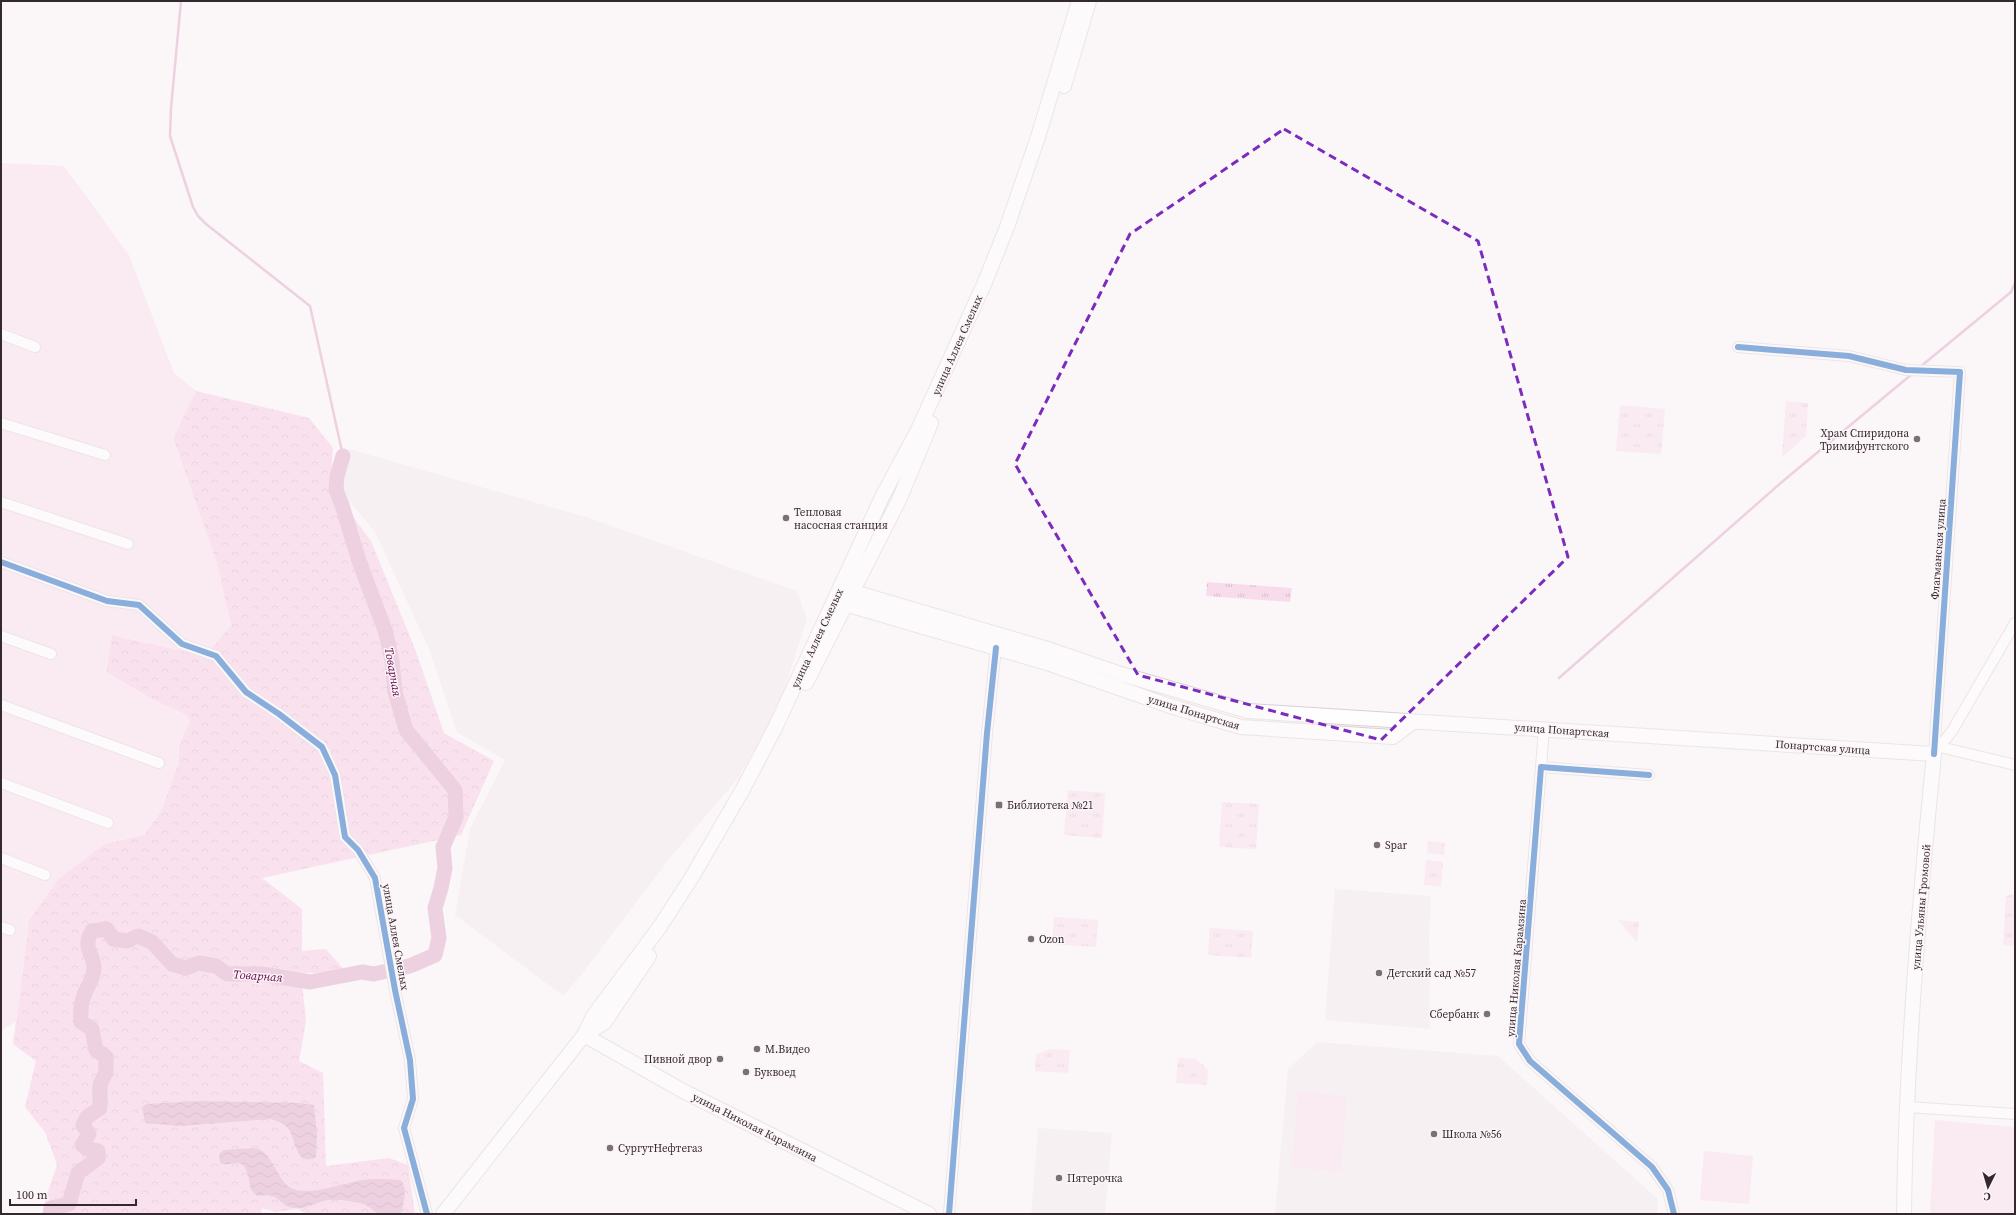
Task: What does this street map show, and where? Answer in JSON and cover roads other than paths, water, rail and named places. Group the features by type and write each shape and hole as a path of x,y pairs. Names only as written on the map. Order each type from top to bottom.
{"main road":[{"name":"улица Аллея Смелых","path":"443,1214 584,1035 594,1015 659,928 727,817 776,726 847,590 883,495 918,430 985,282 1007,227 1038,136 1079,1"},
{"path":"847,590 899,500 1007,252 1050,130 1089,1"},
{"name":"улица Понартская","path":"847,590 1049,657 1170,706 1241,727 1393,737"},
{"name":"улица Понартская","path":"840,603 996,648 1049,657 1121,674 1248,711 1712,739"},
{"path":"1393,737 1394,721"},
{"path":"1393,737 1413,722"},
{"name":"Понартская улица","path":"1712,739 1849,750 1937,750"},
{"name":"улица Ульяны Громовой","path":"1904,1214 1906,1107 1917,946 1937,750"},
{"name":"улица Николая Карамзина","path":"584,1035 683,1091 929,1214"}],"street":[{"path":"1,334 35,347"},
{"name":"Флагманская улица","path":"1738,347 1849,356 1906,370 1960,372 1937,750"},
{"path":"1,424 105,455"},
{"path":"1,502 128,544"},
{"name":"улица Аллея Смелых","path":"1,562 107,601 139,605 182,644 216,656 246,692 280,714 322,747 335,775 346,837 358,850 375,878 395,990 410,1060 413,1099 404,1128 427,1214"},
{"path":"1937,750 1952,731 2015,623"},
{"path":"1,636 51,654"},
{"path":"949,1214 986,741 996,648"},
{"path":"1,705 159,763"},
{"name":"улица Николая Карамзина","path":"1544,729 1520,1044 1530,1061 1652,1167 1668,1190 1674,1214"},
{"name":"Понартская улица","path":"1937,750 2015,765"},
{"path":"1541,767 1649,775"},
{"path":"1,783 108,823"},
{"path":"1,858 45,875"},
{"path":"1906,1107 2015,1114"}],"water":[{"path":"198,1101 299,1103 314,1105 317,1135 316,1157 304,1159 298,1151 287,1128 281,1123 270,1119 181,1126 145,1123 142,1107 147,1104"},
{"path":"254,1148 261,1150 267,1155 284,1182 289,1187 296,1190 318,1190 368,1179 400,1180 405,1191 400,1214 378,1214 366,1205 353,1201 338,1200 329,1200 303,1208 294,1208 284,1204 276,1197 266,1195 258,1196 254,1193 250,1185 245,1167 239,1163 220,1163 219,1154 224,1150"}],"waterway":[{"path":"181,1 171,108 170,136 193,207 198,216 206,224 310,306 343,456"},
{"path":"1920,367 2011,292 2015,283"},
{"path":"1559,678 1783,481 1912,374"},
{"name":"Товарная","path":"343,456 337,476 336,490 359,561 386,633 392,661 395,692 406,730 455,790 456,817 443,847 445,868 435,908 439,938 435,955 399,969"},
{"name":"Товарная","path":"50,1214 51,1208 69,1204 78,1173 98,1158 98,1151 87,1149 82,1145 89,1134 83,1125 87,1117 100,1108 100,1085 106,1072 106,1057 96,1050 92,1029 81,1022 82,1002 94,969 94,964 88,947 89,937 92,931 107,929 113,939 127,941 138,936 152,942 172,964 186,968 199,963 216,966 227,974 262,974 310,982 362,972 374,974 387,971"}],"place":[{"name":"Храм Спиридона Тримифунтского","path":"1917,439"},
{"name":"Тепловая насосная станция","path":"786,518"},
{"name":"Библиотека №21","path":"999,805"},
{"name":"Spar","path":"1377,845"},
{"name":"Ozon","path":"1031,939"},
{"name":"Детский сад №57","path":"1379,973"},
{"name":"Сбербанк","path":"1487,1014"},
{"name":"M.Видео","path":"757,1049"},
{"name":"Пивной двор","path":"720,1059"},
{"name":"Буквоед","path":"746,1072"},
{"name":"Школа №56","path":"1434,1134"},
{"name":"СургутНефтегаз","path":"610,1148"},
{"name":"Пятерочка","path":"1059,1178"}]}
